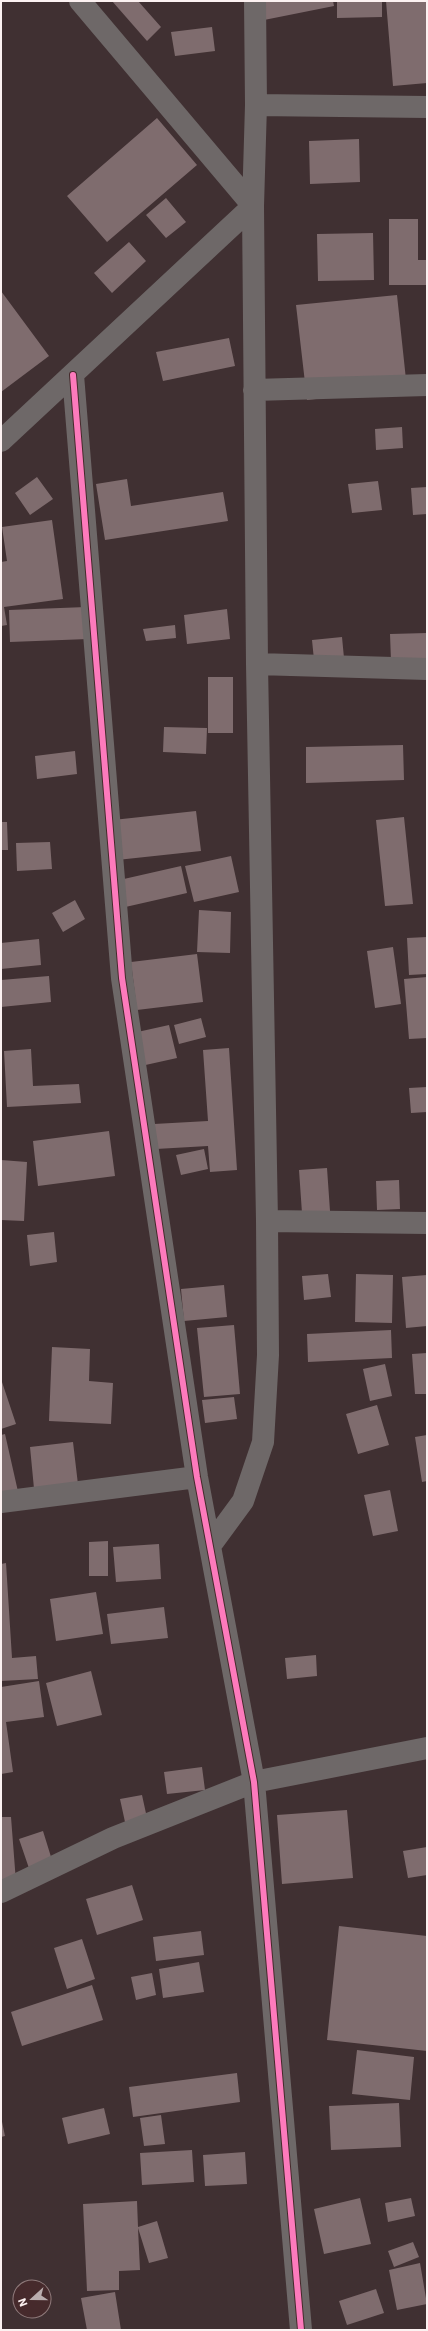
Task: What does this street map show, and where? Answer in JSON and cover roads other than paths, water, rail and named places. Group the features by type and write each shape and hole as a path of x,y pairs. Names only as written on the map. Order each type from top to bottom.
{"street":[{"path":"80,1 253,206"},
{"path":"210,1546 243,1501 263,1442 268,1355 254,390 253,206 256,105 255,1"},
{"path":"256,105 427,107"},
{"path":"1,442 253,206"},
{"path":"73,375 122,978 197,1477 254,1782 302,2330"},
{"path":"254,390 427,384"},
{"path":"257,664 427,669"},
{"path":"267,1221 427,1223"},
{"path":"1,1502 197,1477"},
{"path":"1,1892 113,1838 254,1782 427,1748"}]}
